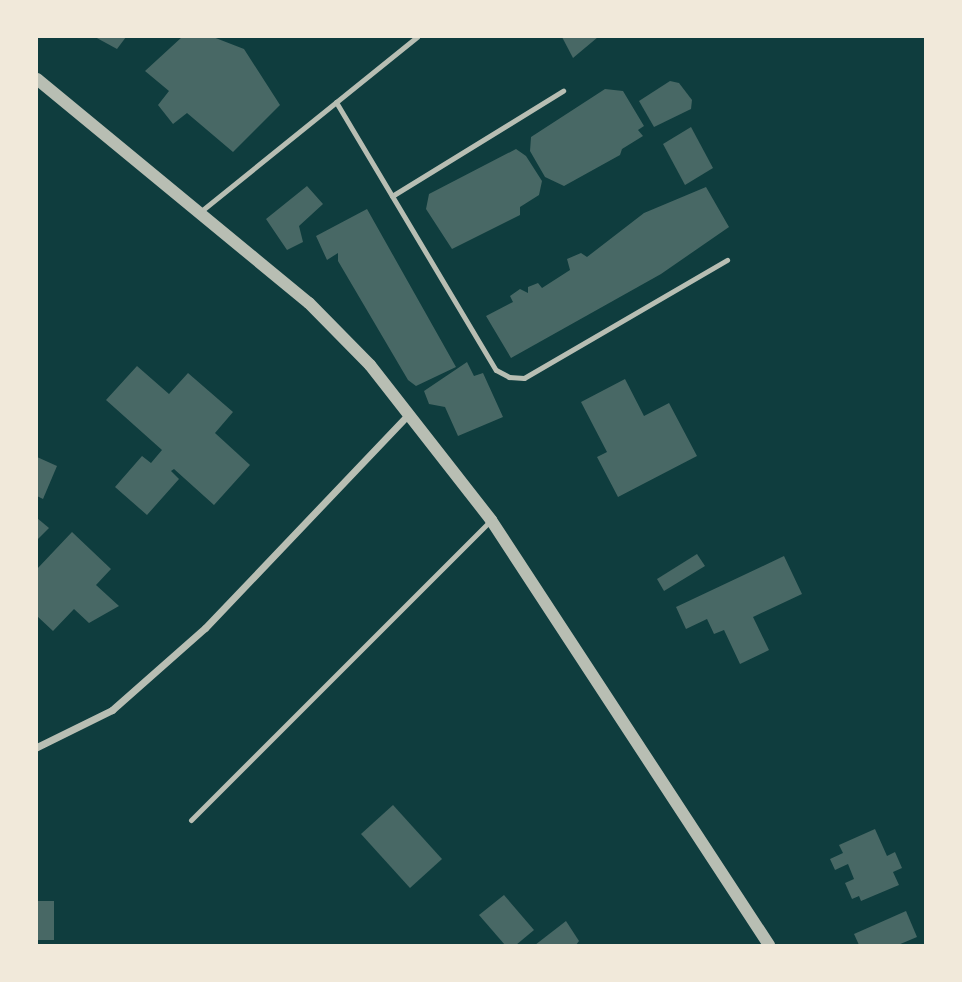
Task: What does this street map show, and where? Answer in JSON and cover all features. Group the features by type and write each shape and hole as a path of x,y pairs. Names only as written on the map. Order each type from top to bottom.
{"street":[{"path":"37,79 309,303 410,413 491,520 769,945"},
{"path":"37,747 112,709 205,628 410,413"}],"lane":[{"path":"200,212 417,37"},
{"path":"392,196 563,92"},
{"path":"336,102 496,370 509,377 524,377 727,260"},
{"path":"191,820 491,520"}],"building":[{"path":"95,37 126,37 117,49"},
{"path":"182,37 213,37 244,49 280,105 233,152 187,113 173,124 158,105 169,91 145,71"},
{"path":"562,37 598,37 573,58"},
{"path":"670,81 679,83 692,100 691,109 654,127 639,101"},
{"path":"605,89 623,91 644,126 638,130 643,136 622,149 620,155 564,186 545,177 530,151 531,137"},
{"path":"691,127 713,168 685,185 663,144"},
{"path":"516,149 526,156 542,181 539,195 520,207 520,215 452,249 426,209 429,194"},
{"path":"307,186 323,204 299,226 303,242 287,250 266,219"},
{"path":"706,187 729,227 661,274 511,358 486,316 513,302 510,296 520,289 528,293 528,287 538,283 542,288 570,270 567,259 581,253 587,257 644,213"},
{"path":"367,209 456,367 416,386 408,380 338,261 338,253 327,260 316,236"},
{"path":"467,362 474,376 483,373 503,417 458,436 445,407 429,404 424,391"},
{"path":"137,366 169,394 188,373 233,412 215,433 250,465 214,505 174,469 171,471 179,479 147,515 115,487 142,456 151,463 162,450 106,400"},
{"path":"625,379 644,416 669,403 697,456 618,497 597,457 607,452 581,402"},
{"path":"37,457 57,466 43,499 37,496"},
{"path":"37,518 49,528 37,540"},
{"path":"72,532 111,569 96,585 119,606 89,623 74,609 53,631 37,616 37,569"},
{"path":"697,554 705,566 664,591 657,579"},
{"path":"784,556 802,594 753,617 769,650 740,664 724,630 714,634 707,619 686,629 676,607"},
{"path":"393,805 442,859 410,888 361,834"},
{"path":"875,829 887,856 895,852 902,868 893,872 899,885 861,901 859,896 852,899 845,883 854,879 848,864 835,870 830,859 843,853 839,845"},
{"path":"504,895 534,930 516,945 505,945 479,915"},
{"path":"37,901 54,901 54,940 37,940"},
{"path":"906,911 917,937 898,945 859,945 854,934"},
{"path":"566,921 579,941 576,945 535,945"}]}
